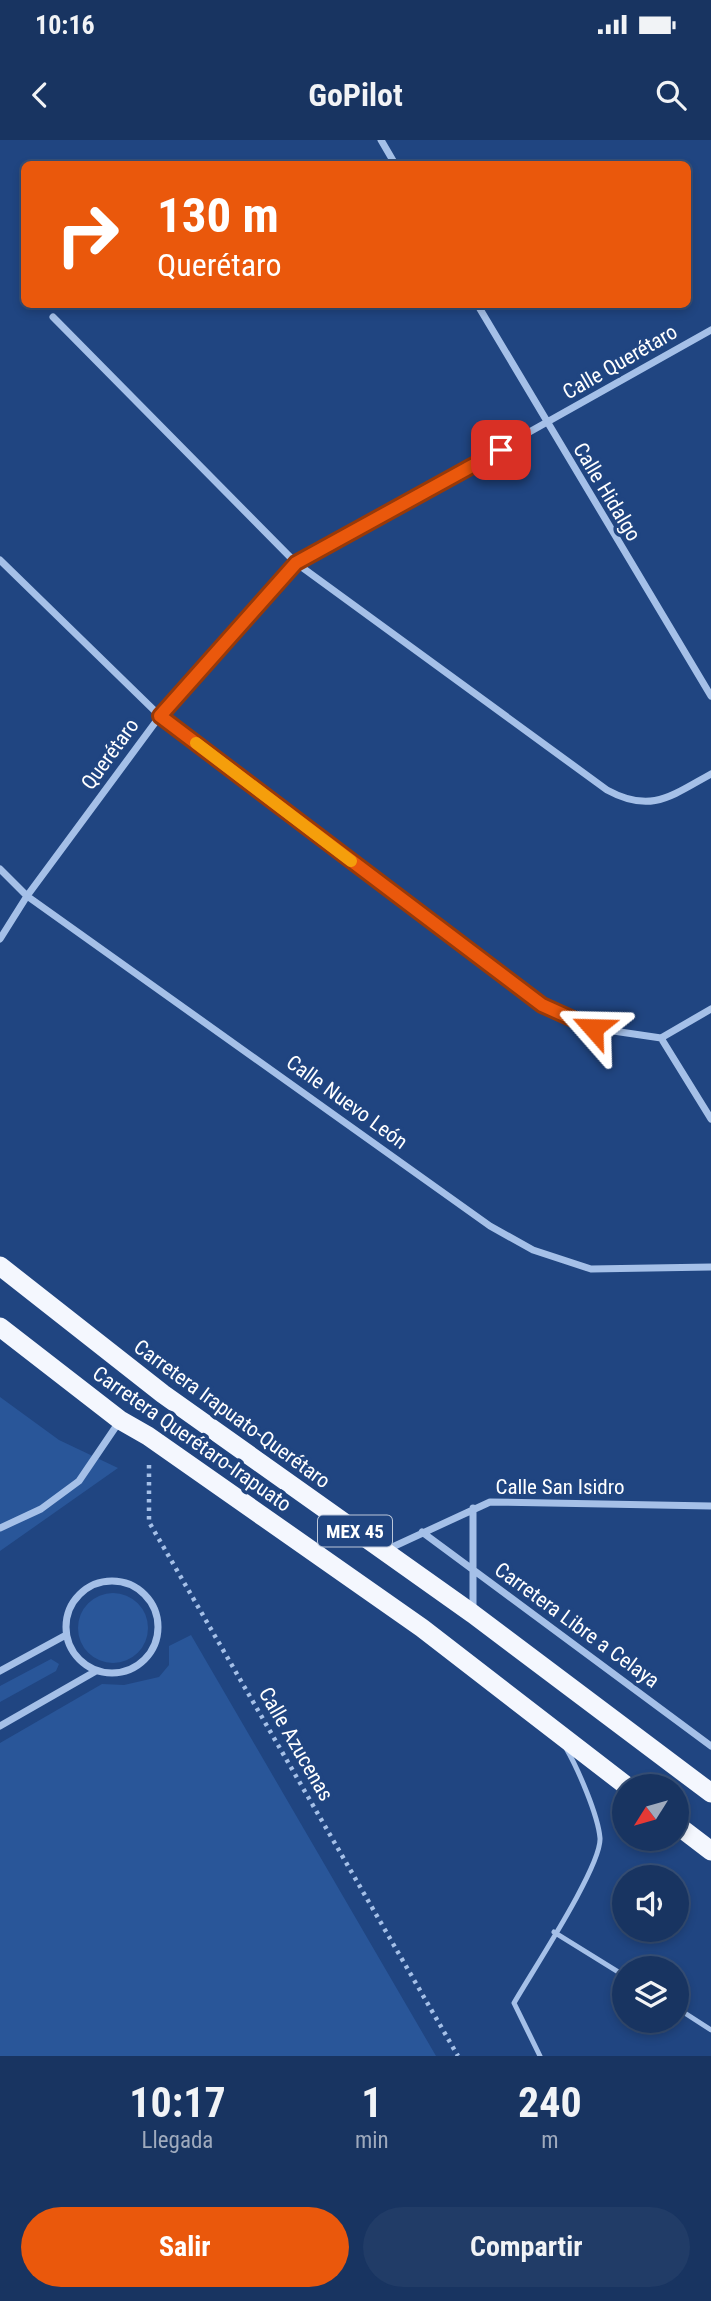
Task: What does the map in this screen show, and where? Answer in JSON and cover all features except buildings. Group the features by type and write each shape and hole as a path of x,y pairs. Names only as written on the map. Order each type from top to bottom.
{"highway":[{"name":"Carretera Irapuato-Querétaro","path":"0,1266 163,1394 473,1614 711,1793"},
{"name":"Carretera Querétaro-Irapuato","path":"0,1327 120,1420 148,1436 422,1628 612,1775"},
{"path":"690,1835 711,1851"}],"street":[{"path":"381,140 394,161"},
{"name":"Calle Hidalgo","path":"479,308 546,425 711,696"},
{"path":"53,317 296,563 607,790 627,801 660,801 711,774"},
{"name":"Calle Querétaro","path":"546,425 711,330"},
{"name":"Querétaro","path":"0,939 27,895 160,716 296,563 546,425"},
{"path":"0,560 160,716 542,1005 593,1028 661,1038 711,1010"},
{"name":"Calle Nuevo León","path":"0,869 27,895 489,1226 533,1250 591,1269 711,1267"},
{"path":"661,1038 711,1119"},
{"path":"0,1528 41,1508 79,1481 120,1420"},
{"name":"Calle San Isidro","path":"473,1614 470,1568 473,1508 490,1502 711,1506"},
{"path":"384,1551 473,1508"},
{"name":"Carretera Libre a Celaya","path":"422,1532 711,1746"},
{"path":"117,1581 142,1592 152,1604 158,1631 148,1657 124,1672 96,1671 82,1662 72,1650 66,1635 70,1607 89,1586 117,1581"},
{"path":"0,1671 66,1635"},
{"path":"0,1726 96,1671"}],"lane":[{"path":"540,2056 514,2003 554,1932 587,1882 600,1839 579,1771 558,1733"},
{"path":"554,1932 612,1968"},
{"path":"689,2016 711,2030"}],"path":[{"name":"Calle Azucenas","path":"148,1436 149,1522 458,2056"}],"shaded area":[{"path":"0,1397 59,1440 118,1468 0,1551"},
{"path":"113,1593 138,1603 148,1628 138,1653 113,1663 88,1653 78,1628 88,1603"},
{"path":"191,1635 436,2056 0,2056 0,1743 102,1684 124,1685 159,1677 169,1665 169,1646"},
{"path":"51,1659 59,1664 56,1671 0,1702 0,1686"}],"slow traffic":[{"path":"196,743 351,861"}],"route":[{"path":"501,450 296,563 160,716 542,1005 593,1028"}]}
